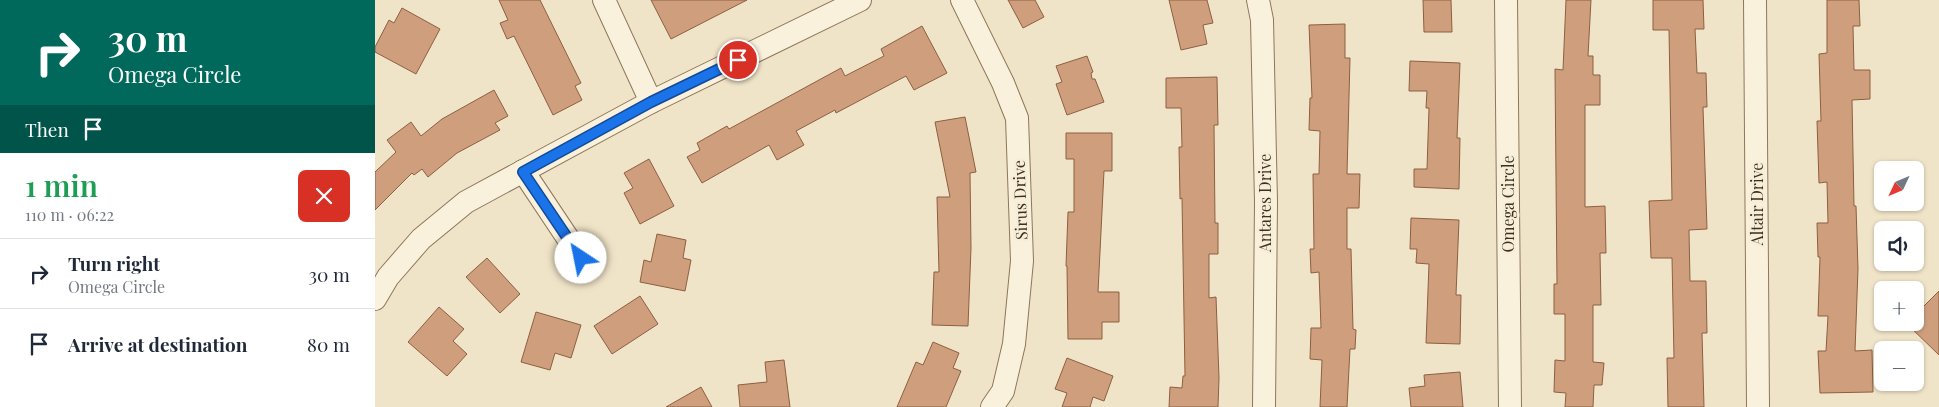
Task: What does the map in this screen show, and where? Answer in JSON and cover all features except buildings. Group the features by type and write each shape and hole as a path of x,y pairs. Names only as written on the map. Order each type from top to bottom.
{"street":[{"path":"604,0 651,102"},
{"path":"375,299 388,277 421,238 466,202 651,102 859,0"},
{"name":"Sirus Drive","path":"962,0 1003,83 1017,118 1022,261 1013,344 1003,391 993,407"},
{"name":"Antares Drive","path":"1258,0 1262,20 1266,202 1264,407"},
{"name":"Omega Circle","path":"1507,0 1510,407"},
{"name":"Altair Drive","path":"1755,0 1758,407"},
{"path":"523,172 581,258"}],"route":[{"path":"581,258 523,172 651,102 738,60"}]}
